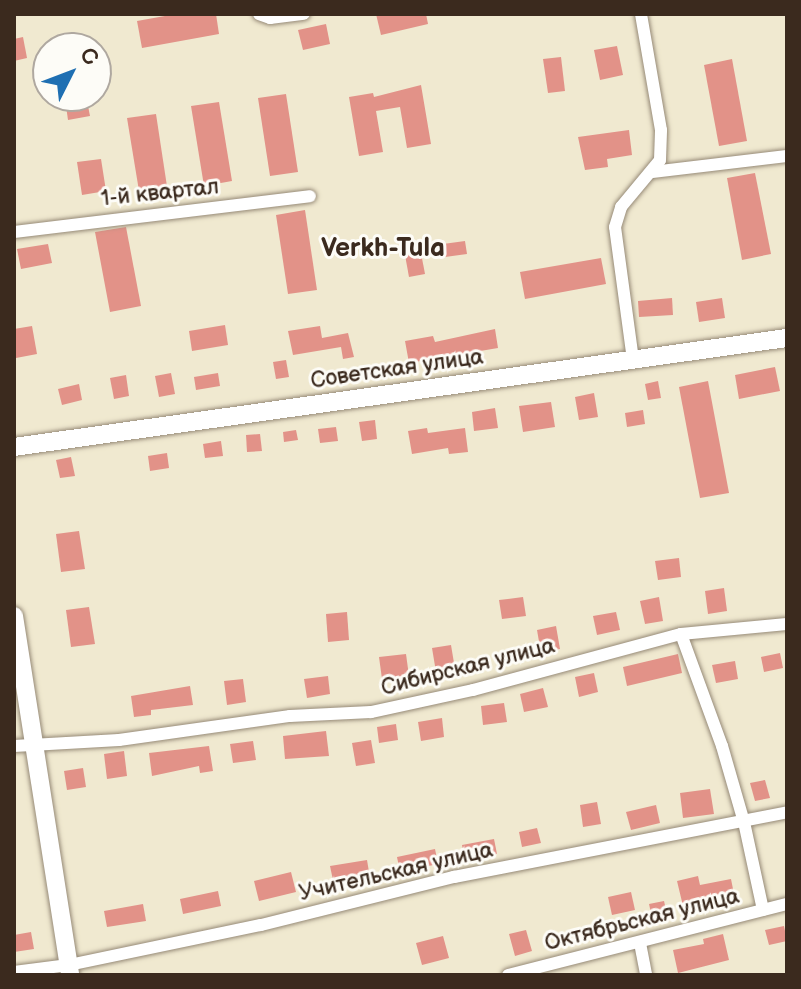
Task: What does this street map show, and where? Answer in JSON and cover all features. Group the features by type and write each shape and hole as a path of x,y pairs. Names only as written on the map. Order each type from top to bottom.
{"main road":[{"name":"Советская улица","path":"14,447 787,338"},
{"path":"14,616 23,745 70,970"}],"street":[{"path":"259,14 270,18 304,14"},
{"path":"633,360 615,227 621,207 660,160 661,130 641,14"},
{"path":"652,172 787,156"},
{"name":"1-й квартал","path":"14,232 310,196"},
{"name":"Сибирская улица","path":"23,745 119,740 290,716 371,712 473,690 542,668 681,634 787,624"},
{"path":"681,634 722,746 744,822 763,910"},
{"name":"Учительская улица","path":"14,972 70,970 454,877 787,812"},
{"name":"Октябрьская улица","path":"508,975 787,904"},
{"path":"640,943 646,975"}],"building":[{"path":"176,14 216,14 219,34 142,48 137,21"},
{"path":"376,14 426,14 428,24 381,35"},
{"path":"326,24 330,44 303,50 298,30"},
{"path":"23,37 27,58 14,61 14,39"},
{"path":"617,46 623,75 600,80 594,50"},
{"path":"561,57 565,91 548,93 543,59"},
{"path":"732,59 747,141 719,146 704,65"},
{"path":"421,85 431,144 407,148 400,107 376,111 383,152 359,156 349,97 373,93 374,97"},
{"path":"286,94 298,172 270,176 258,98"},
{"path":"219,102 232,181 204,186 191,106"},
{"path":"67,112 89,112 90,116 68,120"},
{"path":"156,114 168,193 140,197 127,118"},
{"path":"629,130 632,155 607,159 608,167 585,170 578,137"},
{"path":"101,159 106,191 82,195 77,162"},
{"path":"755,173 771,254 742,260 727,178"},
{"path":"305,210 317,290 288,294 276,215"},
{"path":"126,227 141,306 110,312 95,232"},
{"path":"465,241 467,254 445,257 443,244"},
{"path":"48,244 52,263 21,269 17,249"},
{"path":"421,253 425,274 409,277 405,255"},
{"path":"601,258 606,284 525,299 520,272"},
{"path":"672,298 673,315 639,317 638,301"},
{"path":"722,298 725,318 699,322 696,302"},
{"path":"225,325 228,345 192,351 189,331"},
{"path":"32,326 37,354 16,358 14,329"},
{"path":"320,326 322,338 348,333 354,357 343,359 341,347 293,355 288,331"},
{"path":"495,329 498,348 409,363 405,341 433,336 435,342"},
{"path":"286,360 289,377 276,379 273,362"},
{"path":"775,367 780,391 739,399 735,375"},
{"path":"171,373 175,394 159,397 155,376"},
{"path":"218,373 220,386 196,390 194,377"},
{"path":"126,375 129,396 114,399 110,378"},
{"path":"658,381 661,398 648,400 645,384"},
{"path":"708,381 729,493 700,498 679,387"},
{"path":"79,384 82,400 62,405 58,389"},
{"path":"594,393 598,417 579,420 575,397"},
{"path":"551,402 555,427 523,432 519,406"},
{"path":"495,408 498,428 474,431 472,412"},
{"path":"643,410 645,424 627,427 625,413"},
{"path":"375,420 377,439 362,441 359,422"},
{"path":"336,427 338,441 320,443 318,429"},
{"path":"427,428 428,433 465,428 468,452 449,454 448,448 412,454 408,431"},
{"path":"296,430 298,440 284,442 283,432"},
{"path":"260,434 262,451 247,452 246,435"},
{"path":"221,441 223,456 205,458 203,444"},
{"path":"167,453 169,468 150,471 148,456"},
{"path":"71,457 75,476 60,478 56,460"},
{"path":"79,531 85,569 61,572 56,534"},
{"path":"679,558 681,577 658,580 655,561"},
{"path":"724,588 727,611 708,614 705,591"},
{"path":"523,597 526,616 502,619 499,600"},
{"path":"659,597 663,621 645,624 640,601"},
{"path":"89,607 95,644 71,647 66,610"},
{"path":"347,612 349,640 328,642 326,614"},
{"path":"616,612 620,630 597,635 593,616"},
{"path":"556,626 560,649 541,653 537,630"},
{"path":"451,645 455,669 436,672 432,648"},
{"path":"780,653 783,668 764,672 761,657"},
{"path":"406,654 409,676 382,679 379,657"},
{"path":"678,654 682,673 627,686 623,667"},
{"path":"735,661 738,679 716,683 712,665"},
{"path":"594,673 598,692 579,697 575,677"},
{"path":"328,676 330,694 307,698 304,679"},
{"path":"243,679 246,702 227,705 224,681"},
{"path":"190,686 193,705 151,710 151,715 134,717 131,696"},
{"path":"543,688 548,707 524,712 520,694"},
{"path":"504,703 507,722 483,725 481,706"},
{"path":"442,718 444,737 421,741 418,722"},
{"path":"396,724 398,740 379,743 377,727"},
{"path":"326,731 329,756 285,759 283,736"},
{"path":"371,740 375,763 356,766 352,743"},
{"path":"253,741 256,760 233,763 230,744"},
{"path":"209,746 213,771 200,773 199,766 152,776 149,753"},
{"path":"124,751 127,776 107,779 104,754"},
{"path":"83,768 86,787 67,790 64,771"},
{"path":"765,780 770,798 755,801 750,783"},
{"path":"710,789 714,814 683,818 680,793"},
{"path":"597,802 601,824 583,827 580,805"},
{"path":"656,805 660,823 631,830 626,812"},
{"path":"537,828 541,843 522,847 519,832"},
{"path":"494,839 497,854 465,860 462,845"},
{"path":"435,849 438,864 400,872 397,857"},
{"path":"367,860 370,878 334,885 330,866"},
{"path":"291,872 296,892 259,901 254,881"},
{"path":"698,876 700,885 731,879 735,899 719,902 718,898 683,906 677,881"},
{"path":"218,891 221,906 183,914 180,899"},
{"path":"631,892 635,910 612,915 608,897"},
{"path":"664,901 668,919 653,922 649,904"},
{"path":"143,904 146,921 107,927 104,911"},
{"path":"784,926 787,941 769,945 765,930"},
{"path":"526,930 532,951 515,956 509,934"},
{"path":"31,932 34,949 14,952 14,935"},
{"path":"723,934 729,960 678,973 673,950 704,944 703,939"},
{"path":"443,936 449,958 422,965 416,943"}],"district":[{"name":"Verkh-Tula","path":"383,249"}]}
